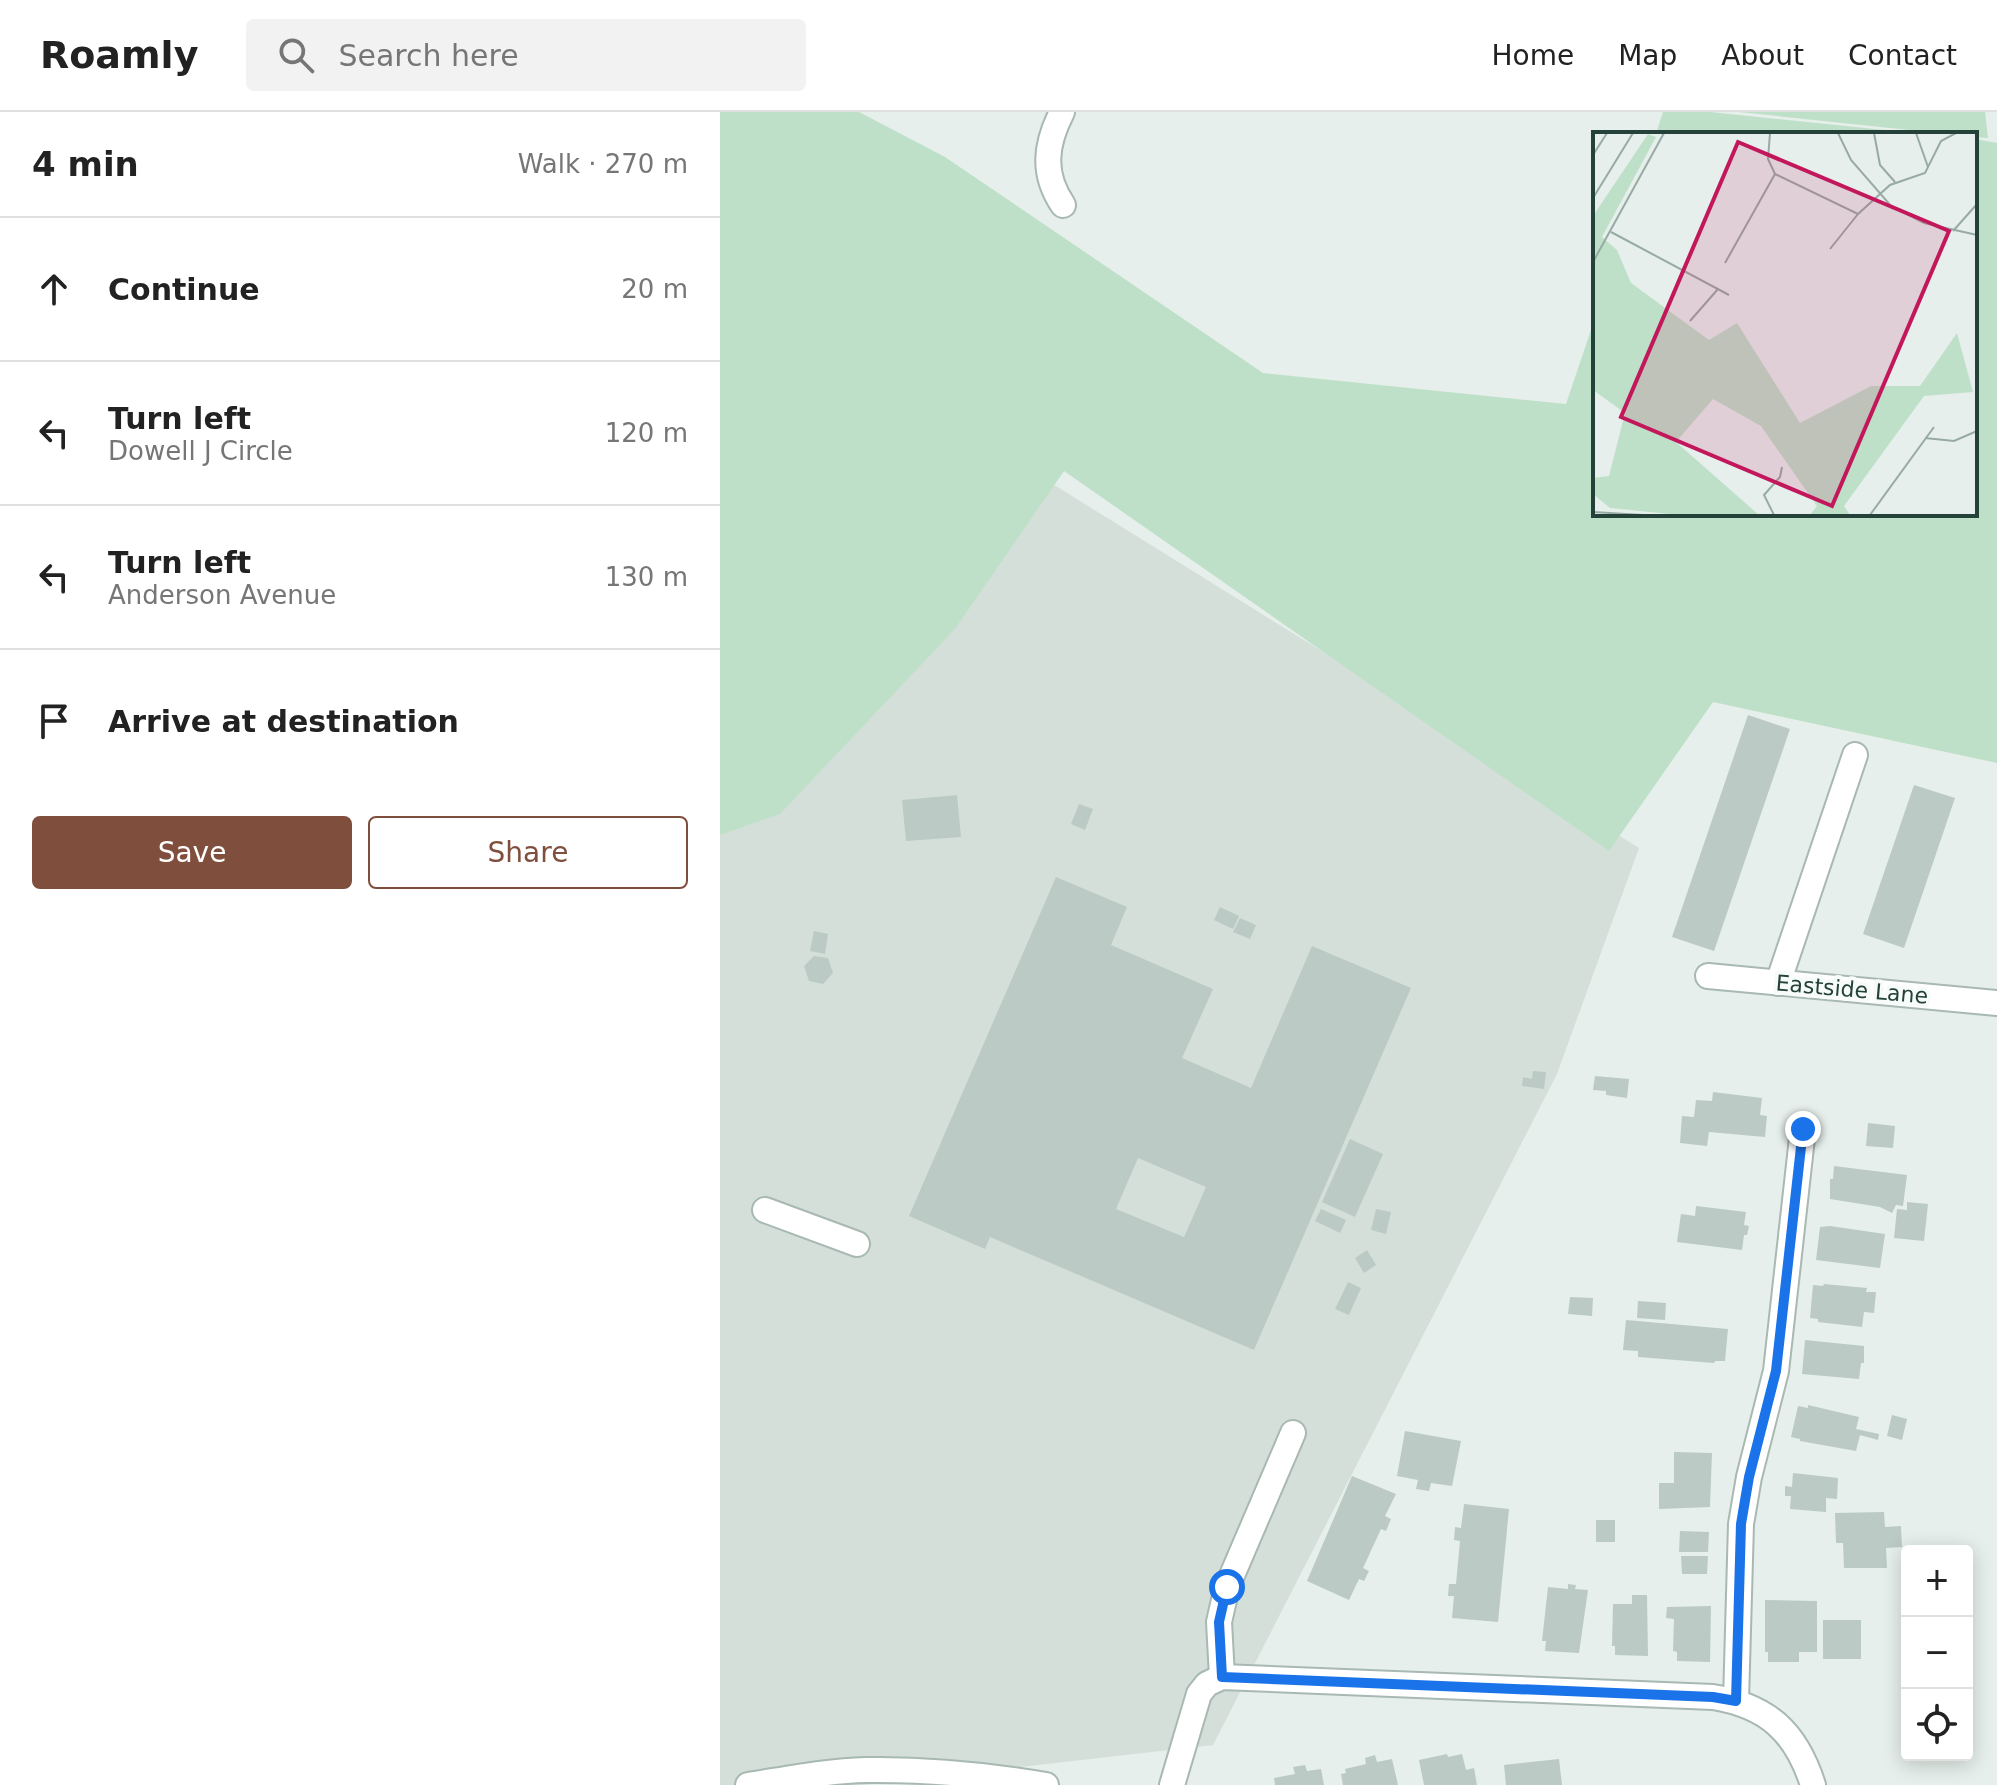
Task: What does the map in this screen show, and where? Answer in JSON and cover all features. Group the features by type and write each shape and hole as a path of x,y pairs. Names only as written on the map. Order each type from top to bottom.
{"street":[{"path":"1062,112 1047,149 1048,174 1063,205"},
{"path":"1778,983 1855,755"},
{"name":"Eastside Lane","path":"1708,976 1997,1003"},
{"path":"1736,1701 1741,1524 1749,1477 1776,1371 1803,1129"},
{"path":"765,1210 857,1244"},
{"path":"1222,1677 1219,1622 1227,1587 1293,1433"},
{"path":"1172,1785 1199,1694 1207,1684 1222,1677 1697,1696 1736,1701 1773,1720 1792,1739 1806,1763 1813,1785"},
{"path":"748,1785 807,1775 865,1770 1006,1778 1046,1785"}],"shaded area":[{"path":"720,356 890,383 1639,848 1557,1074 1213,1745 863,1785 720,1785"}],"green space":[{"path":"720,112 859,112 945,157 1263,373 1566,404 1593,324 1593,516 1977,516 1977,139 1997,143 1997,763 1713,702 1609,851 1064,471 955,629 780,814 720,835"},
{"path":"1663,112 1710,112 1905,132 1657,132"},
{"path":"1739,112 1985,112 1988,138 1977,137 1977,132 1928,132"}],"building":[{"path":"1748,715 1790,729 1714,951 1672,937"},
{"path":"1914,785 1955,798 1904,948 1863,934"},
{"path":"957,795 961,837 906,841 902,800"},
{"path":"1079,804 1093,809 1085,830 1071,824"},
{"path":"1056,877 1127,907 1111,945 1213,989 1182,1058 1251,1088 1312,946 1411,988 1254,1350 990,1237 985,1249 909,1216","holes":["1138,1158 1206,1187 1184,1237 1116,1209"]},
{"path":"1220,907 1239,916 1233,929 1214,920"},
{"path":"1240,918 1256,925 1250,939 1233,932"},
{"path":"814,931 828,934 825,954 810,951"},
{"path":"814,956 828,958 833,973 823,984 809,981 804,966"},
{"path":"1533,1071 1546,1072 1544,1089 1522,1086 1523,1077 1532,1079"},
{"path":"1595,1076 1629,1079 1627,1098 1593,1090"},
{"path":"1713,1092 1762,1098 1760,1115 1767,1116 1765,1137 1709,1132 1707,1146 1680,1143 1682,1116 1694,1117 1696,1100 1712,1101"},
{"path":"1868,1123 1895,1126 1893,1148 1866,1146"},
{"path":"1350,1139 1383,1154 1355,1217 1322,1202"},
{"path":"1834,1166 1907,1175 1903,1206 1896,1205 1892,1213 1880,1207 1830,1199 1830,1179 1833,1179"},
{"path":"1907,1202 1928,1204 1924,1241 1894,1238 1897,1209 1907,1210"},
{"path":"1696,1206 1746,1212 1744,1225 1749,1226 1742,1250 1677,1242 1681,1214 1695,1216"},
{"path":"1321,1209 1346,1220 1340,1233 1315,1221"},
{"path":"1376,1209 1391,1212 1386,1234 1371,1230"},
{"path":"1820,1227 1885,1234 1880,1268 1816,1260"},
{"path":"1367,1250 1376,1265 1364,1273 1355,1258"},
{"path":"1348,1282 1361,1288 1349,1315 1335,1309"},
{"path":"1813,1285 1867,1288 1866,1292 1876,1292 1874,1313 1864,1312 1862,1327 1818,1322 1818,1319 1810,1318"},
{"path":"1570,1297 1593,1298 1592,1316 1568,1314"},
{"path":"1638,1301 1666,1303 1665,1320 1637,1318"},
{"path":"1626,1320 1728,1329 1725,1361 1714,1363 1638,1357 1638,1351 1623,1350"},
{"path":"1805,1340 1864,1346 1864,1363 1861,1363 1859,1379 1802,1374"},
{"path":"1808,1405 1859,1417 1856,1429 1879,1434 1878,1440 1860,1435 1856,1451 1791,1437 1798,1406 1808,1408"},
{"path":"1892,1415 1907,1419 1902,1440 1887,1436"},
{"path":"1405,1431 1461,1441 1452,1486 1431,1483 1429,1491 1416,1489 1418,1480 1397,1476"},
{"path":"1674,1452 1712,1453 1710,1507 1659,1509 1659,1483 1674,1483"},
{"path":"1793,1473 1838,1478 1837,1499 1826,1498 1826,1512 1790,1509 1791,1496 1785,1496 1785,1486 1792,1487"},
{"path":"1352,1476 1396,1494 1385,1516 1391,1519 1386,1531 1381,1529 1363,1568 1369,1571 1364,1581 1359,1579 1349,1600 1307,1581"},
{"path":"1464,1504 1509,1509 1498,1622 1452,1618 1454,1596 1448,1596 1449,1584 1456,1584 1460,1541 1454,1540 1455,1527 1461,1528"},
{"path":"1884,1512 1885,1527 1901,1526 1901,1547 1886,1548 1887,1568 1844,1568 1843,1543 1836,1543 1835,1513"},
{"path":"1596,1520 1615,1520 1615,1542 1596,1542"},
{"path":"1680,1531 1709,1532 1708,1552 1679,1552"},
{"path":"1681,1556 1708,1556 1707,1574 1682,1574"},
{"path":"1568,1584 1576,1585 1575,1589 1588,1590 1579,1653 1545,1651 1546,1641 1542,1641 1548,1587 1568,1589"},
{"path":"1632,1595 1647,1595 1648,1656 1615,1655 1615,1646 1612,1646 1613,1604 1632,1604"},
{"path":"1765,1600 1817,1601 1817,1652 1799,1652 1799,1662 1768,1662 1768,1652 1765,1652"},
{"path":"1711,1606 1710,1662 1677,1661 1677,1652 1673,1651 1674,1619 1666,1618 1667,1607"},
{"path":"1823,1620 1861,1620 1861,1659 1823,1659"},
{"path":"1447,1754 1448,1757 1462,1754 1466,1770 1474,1768 1477,1785 1424,1785 1419,1760"},
{"path":"1375,1755 1377,1762 1392,1759 1398,1785 1343,1785 1341,1774 1346,1773 1345,1769 1366,1764 1365,1758"},
{"path":"1559,1759 1562,1785 1506,1785 1504,1765"},
{"path":"1305,1765 1307,1771 1321,1769 1324,1785 1275,1785 1274,1778 1295,1774 1293,1767"}],"route":[{"path":"1227,1587 1219,1622 1222,1677 1713,1697 1736,1701 1741,1524 1749,1477 1776,1371 1803,1129"}]}
